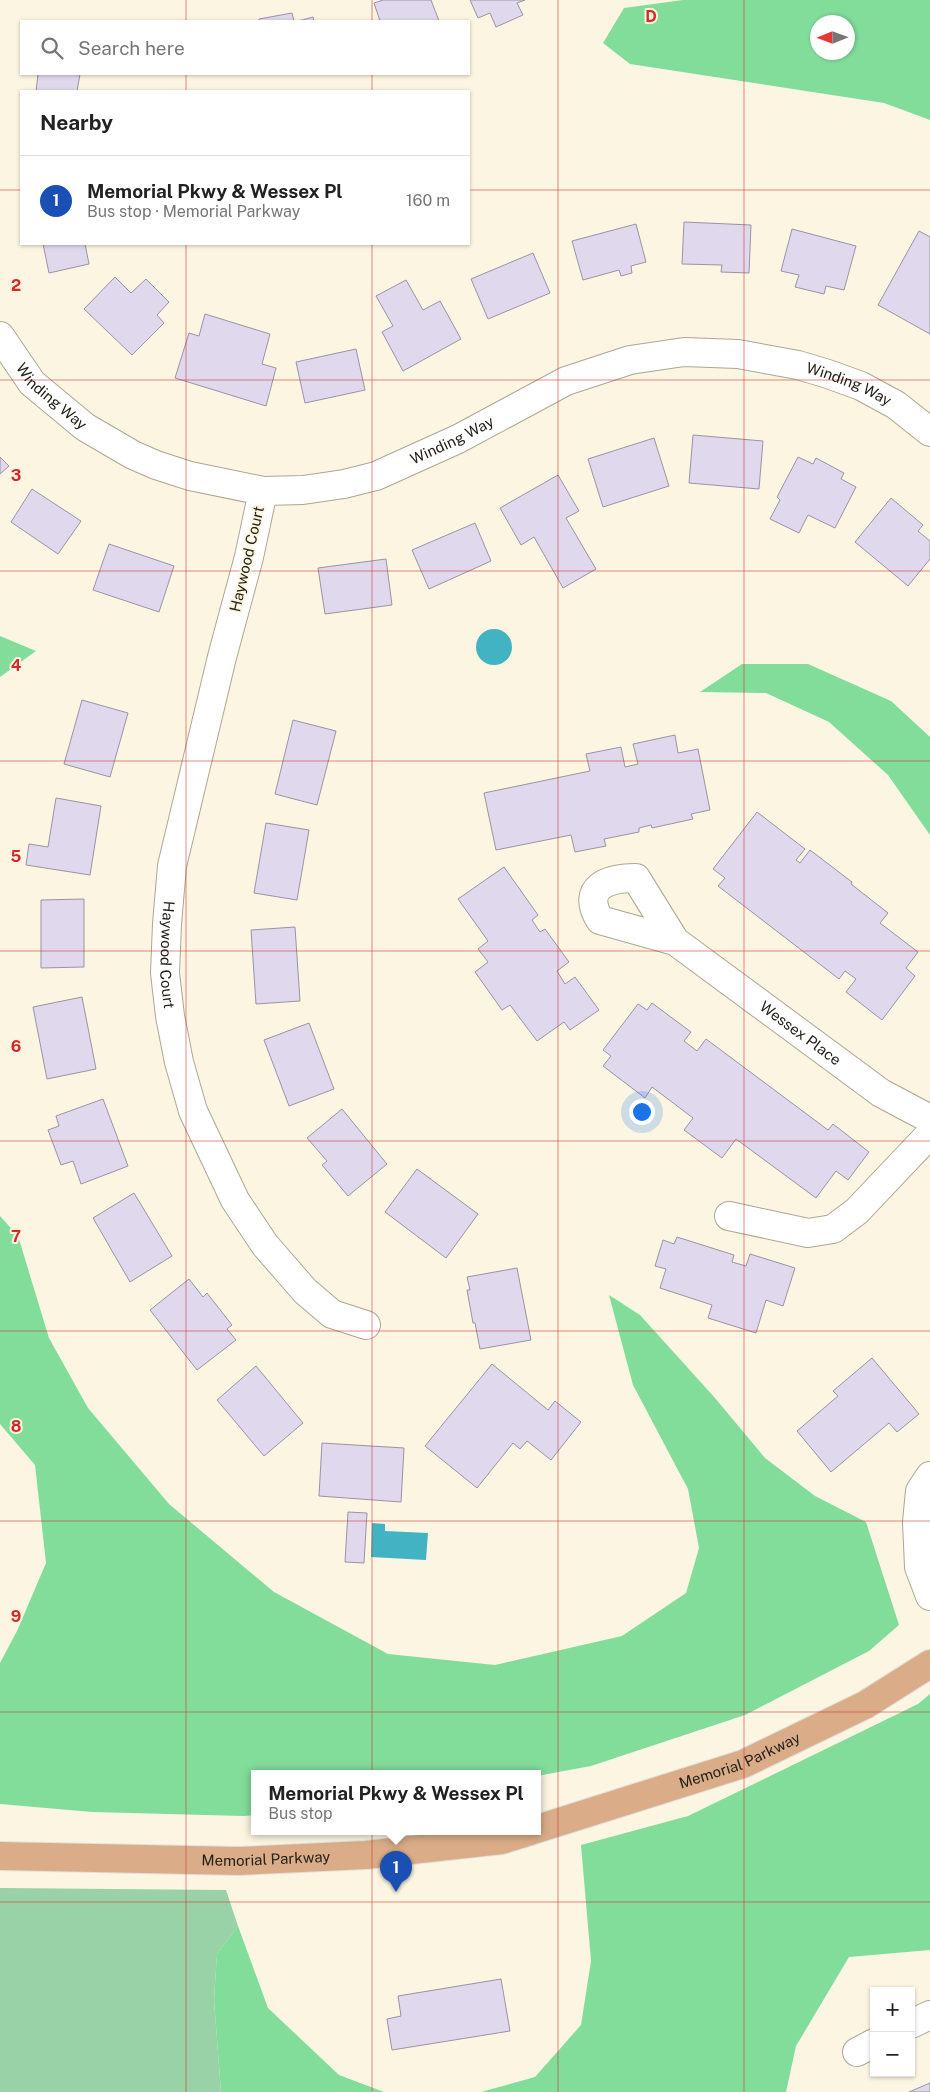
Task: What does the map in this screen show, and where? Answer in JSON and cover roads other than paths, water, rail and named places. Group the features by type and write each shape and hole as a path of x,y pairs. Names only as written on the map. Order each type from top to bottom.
{"main road":[{"name":"Memorial Parkway","path":"541,1828 743,1764 864,1705 930,1664"},
{"name":"Memorial Parkway","path":"0,1856 238,1861 366,1856 502,1840 518,1835"}],"street":[{"name":"Winding Way","path":"0,336 32,383 85,427 134,455 156,465 190,476 263,491 303,490 344,484 376,476 450,443 566,381 630,360 684,352 738,354 798,365 828,374 861,386 896,405 930,432"},
{"name":"Haywood Court","path":"263,491 249,557 222,657 172,866 165,973 170,1016 179,1062 193,1111 235,1200 265,1245 305,1290 332,1314 366,1325"},
{"name":"Wessex Place","path":"675,941 881,1092 930,1120"},
{"path":"729,1216 808,1232 834,1229 857,1211 930,1134"},
{"path":"930,1476 920,1491 917,1522 919,1568 930,1596"},
{"path":"915,2022 930,2015"}],"water":[{"path":"494,629 501,630 507,634 511,640 511,654 507,660 501,664 494,665 487,664 481,660 477,654 476,647 477,640 481,634 487,630"},
{"path":"372,1523 385,1524 385,1531 428,1533 426,1560 371,1557"}],"place":[{"name":"Memorial Pkwy & Wessex Pl","path":"396,1892"}]}
